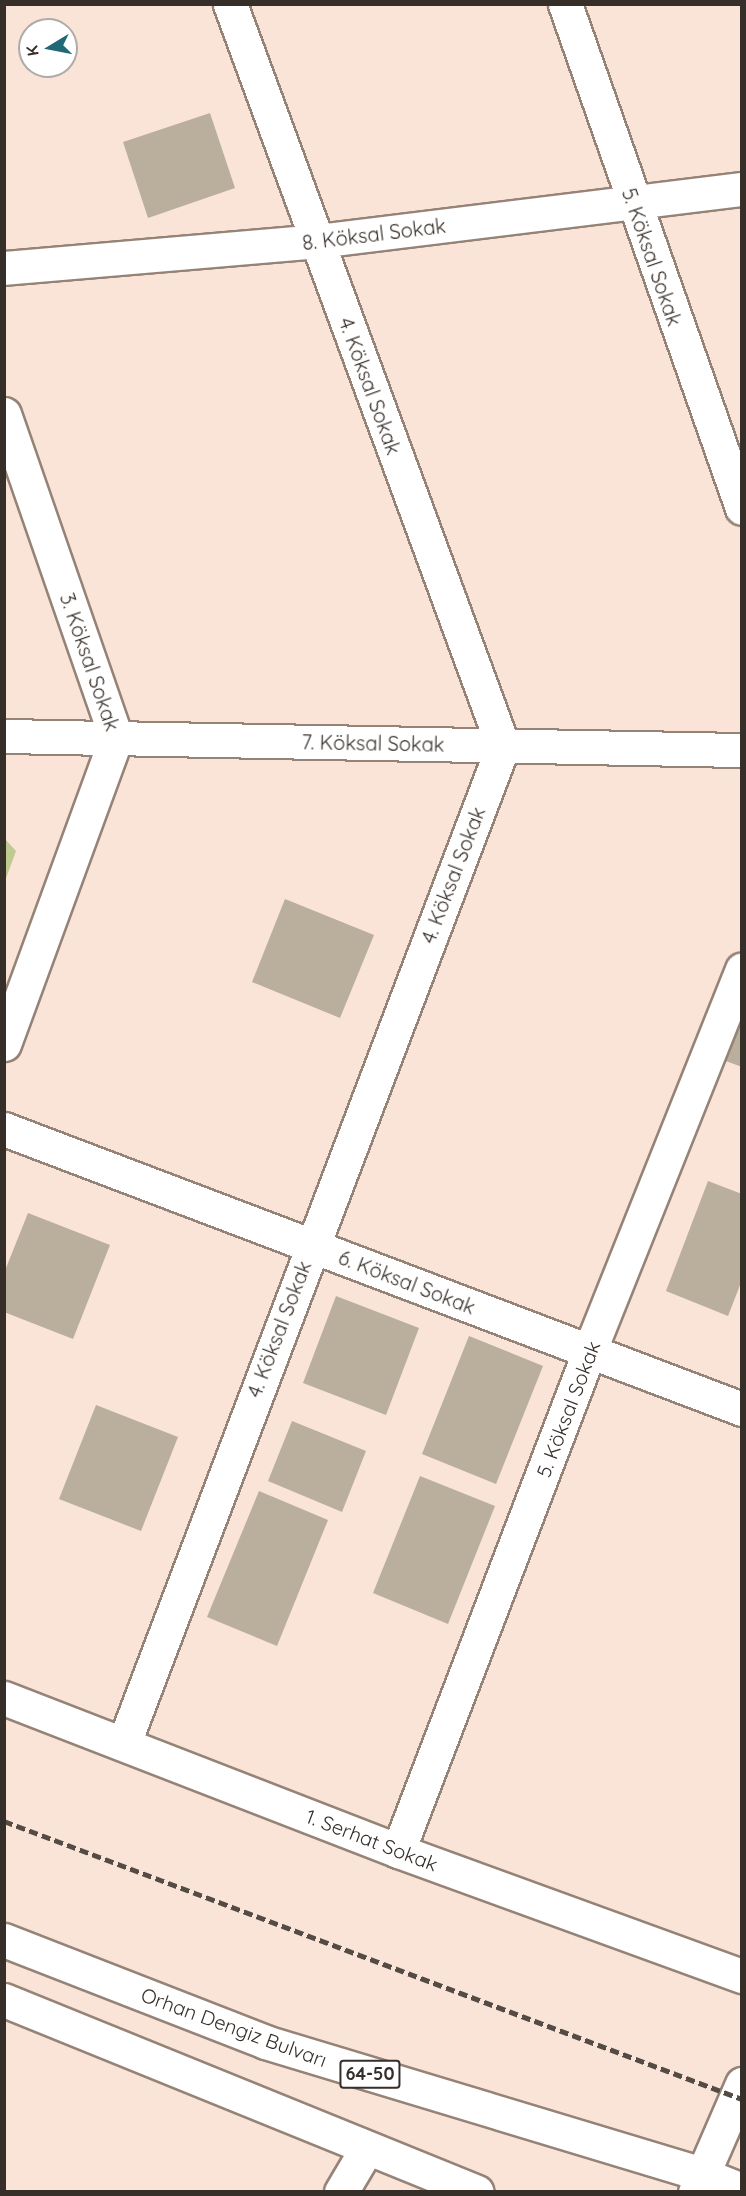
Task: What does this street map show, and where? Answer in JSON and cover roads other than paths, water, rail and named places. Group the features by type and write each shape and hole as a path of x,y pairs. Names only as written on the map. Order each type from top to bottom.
{"street":[{"name":"4. Köksal Sokak","path":"124,1743 310,1246 503,746 230,4"},
{"name":"5. Köksal Sokak","path":"565,4 741,508"},
{"name":"8. Köksal Sokak","path":"4,268 317,241 741,189"},
{"name":"3. Köksal Sokak","path":"4,414 116,738 4,1044"},
{"name":"7. Köksal Sokak","path":"4,736 741,750"},
{"name":"5. Köksal Sokak","path":"398,1851 590,1352 741,970"},
{"name":"6. Köksal Sokak","path":"4,1129 741,1409"},
{"name":"1. Serhat Sokak","path":"4,1698 398,1851 741,1976"},
{"name":"Orhan Dengiz Bulvarı","path":"4,1940 265,2042 699,2183 741,2190"},
{"path":"4,2000 477,2192"},
{"path":"699,2183 741,2084"},
{"path":"341,2192 367,2148"}],"railway":[{"path":"4,1821 742,2099"}]}
